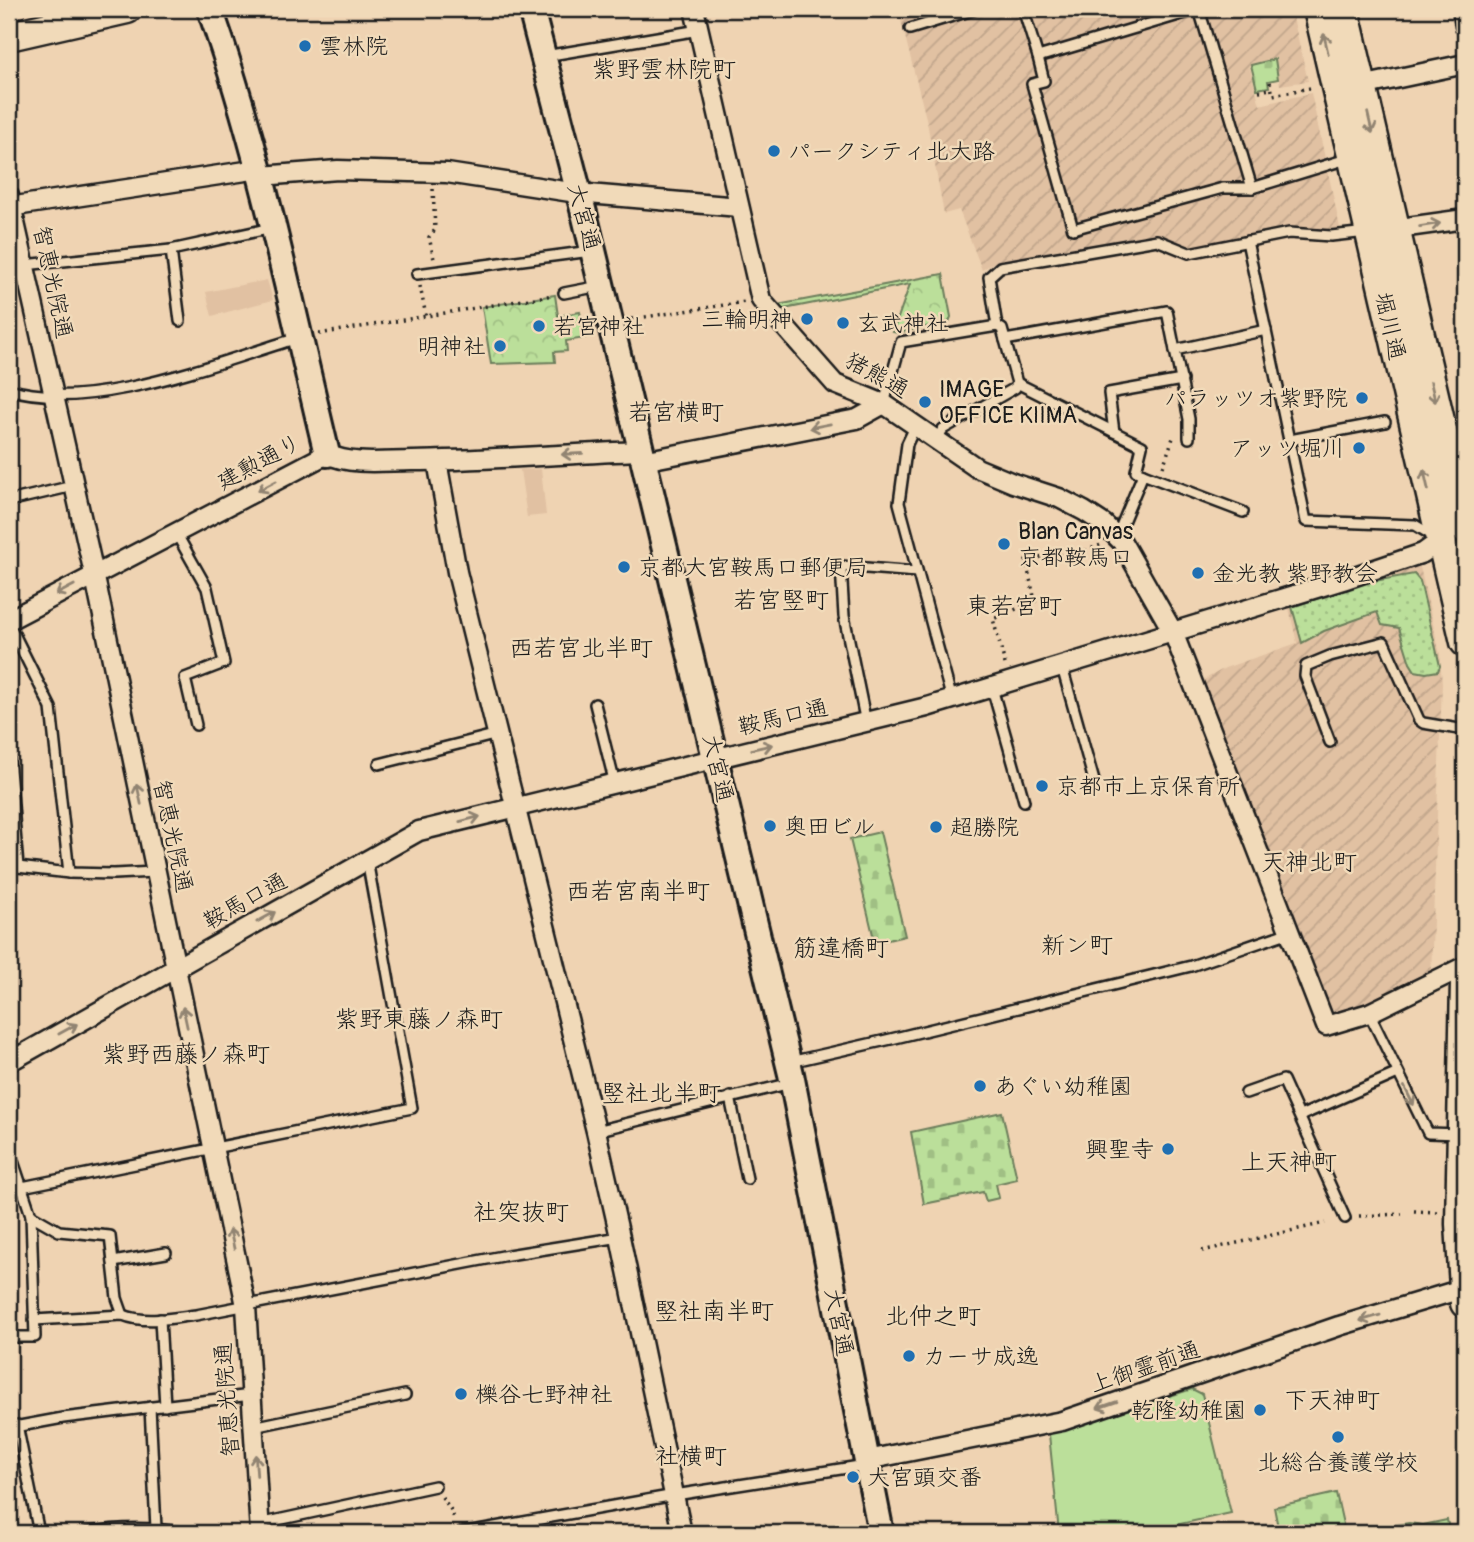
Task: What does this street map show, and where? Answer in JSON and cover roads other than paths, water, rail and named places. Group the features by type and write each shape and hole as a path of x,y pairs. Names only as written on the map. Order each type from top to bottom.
{"main road":[{"path":"9,36 127,9"},
{"name":"堀川通","path":"1318,9 1352,157 1382,231"},
{"name":"堀川通","path":"1343,9 1336,88 1382,231 1457,535 1465,642"},
{"path":"1465,982 1461,1134 1461,1224 1465,1293"}],"street":[{"path":"210,9 260,173 327,454"},
{"name":"大宮通","path":"531,9 601,285 791,1072 881,1533"},
{"name":"猪熊通","path":"694,9 761,300 835,384 884,404 977,468 1059,498 1095,518 1117,536 1173,632 1326,1026 1368,1013"},
{"path":"1461,9 1465,26"},
{"path":"1336,88 1465,64"},
{"path":"10,203 260,173 338,170 432,173 577,193 739,207"},
{"name":"智恵光院通","path":"10,203 93,576 246,1306 259,1529"},
{"path":"1382,231 1465,219"},
{"name":"建勲通り","path":"9,622 327,454 339,460 353,462 641,456 857,419 884,404"},
{"path":"438,461 457,572 596,1131 682,1533"},
{"name":"鞍馬口通","path":"14,1059 419,831 952,700 1423,554 1457,535"},
{"path":"1368,1013 1465,966"},
{"name":"上御霊前通","path":"867,1465 877,1458 1062,1421 1339,1326 1465,1293"}],"lane":[{"path":"910,29 976,9"},
{"path":"1023,9 1044,81 1032,84 1073,229 1223,188 1252,188 1352,157"},
{"path":"1038,57 1199,9 1252,188"},
{"path":"544,57 699,30"},
{"path":"24,264 171,250 273,228"},
{"path":"997,326 989,277 1000,267 1157,240 1189,253 1289,233 1331,236 1382,231"},
{"path":"1247,241 1306,520 1415,525 1457,535"},
{"path":"171,250 180,321"},
{"path":"417,274 592,250"},
{"path":"564,293 601,285"},
{"path":"1005,340 1167,311 1189,419 1189,438"},
{"path":"884,404 901,342 997,326 1002,329 1017,383 1142,446 1136,471 1243,512"},
{"path":"1175,350 1266,330"},
{"path":"9,389 37,396 73,396 162,379 299,337"},
{"path":"1114,432 1110,393 1182,380"},
{"path":"937,439 943,429 1015,387 1017,383"},
{"path":"1290,440 1385,422"},
{"path":"916,425 907,444 899,503 952,700"},
{"path":"1117,536 1143,474"},
{"path":"9,501 73,486"},
{"path":"176,533 207,588 224,663 186,678 196,725"},
{"path":"866,723 844,616 841,566 917,572"},
{"path":"9,622 51,708 69,873"},
{"path":"1330,742 1305,676 1306,666 1330,656 1384,642 1419,720 1465,730"},
{"path":"1062,667 1094,781"},
{"path":"992,688 1024,801"},
{"path":"596,704 615,784"},
{"path":"379,764 498,734"},
{"path":"9,757 14,866 69,873 155,872"},
{"path":"22,1187 412,1108 367,860"},
{"path":"596,1131 730,1097 791,1072 904,1036 1179,969 1290,932"},
{"path":"1368,1013 1428,1133 1461,1134"},
{"path":"9,1040 14,1059"},
{"path":"1300,1116 1398,1073"},
{"path":"1246,1093 1283,1080 1345,1218"},
{"path":"730,1097 747,1179"},
{"path":"9,1149 31,1215 35,1336 9,1337"},
{"path":"31,1215 60,1231 110,1236 117,1298 123,1315"},
{"path":"34,1320 123,1315 132,1319 160,1319 196,1315 508,1255 620,1237"},
{"path":"113,1262 166,1253"},
{"path":"160,1319 165,1406"},
{"path":"39,1533 13,1427 251,1395"},
{"path":"253,1427 405,1395"},
{"path":"150,1407 156,1528"},
{"path":"461,1533 675,1495 867,1465"},
{"path":"259,1529 435,1486"},
{"path":"87,1533 130,1528 156,1528 185,1533"}],"place":[{"name":"雲林院","path":"305,46"},
{"name":"パークシティ北大路","path":"774,151"},
{"name":"三輪明神","path":"807,319"},
{"name":"玄武神社","path":"843,323"},
{"name":"若宮神社","path":"539,326"},
{"name":"明神社","path":"500,346"},
{"name":"パラッツオ紫野院","path":"1362,398"},
{"name":"IMAGE OFFICE KIIMA","path":"925,402"},
{"name":"アッツ堀川","path":"1359,448"},
{"name":"Blan Canvas 京都鞍馬口","path":"1004,544"},
{"name":"京都大宮鞍馬口郵便局","path":"624,567"},
{"name":"金光教 紫野教会","path":"1198,573"},
{"name":"京都市上京保育所","path":"1042,786"},
{"name":"奥田ビル","path":"770,826"},
{"name":"超勝院","path":"936,827"},
{"name":"あぐい幼稚園","path":"980,1086"},
{"name":"興聖寺","path":"1168,1149"},
{"name":"カーサ成逸","path":"909,1356"},
{"name":"櫟谷七野神社","path":"461,1394"},
{"name":"乾隆幼稚園","path":"1260,1410"},
{"name":"北総合養護学校","path":"1338,1437"},
{"name":"大宮頭交番","path":"853,1477"}],"district":[{"name":"紫野雲林院町","path":"664,69"},
{"name":"若宮横町","path":"676,412"},
{"name":"若宮竪町","path":"781,600"},
{"name":"東若宮町","path":"1014,606"},
{"name":"西若宮北半町","path":"581,648"},
{"name":"天神北町","path":"1309,862"},
{"name":"西若宮南半町","path":"638,891"},
{"name":"新ン町","path":"1077,945"},
{"name":"筋違橋町","path":"841,948"},
{"name":"紫野東藤ノ森町","path":"419,1019"},
{"name":"紫野西藤ノ森町","path":"186,1054"},
{"name":"竪社北半町","path":"661,1093"},
{"name":"上天神町","path":"1289,1162"},
{"name":"社突抜町","path":"521,1212"},
{"name":"竪社南半町","path":"714,1311"},
{"name":"北仲之町","path":"933,1316"},
{"name":"下天神町","path":"1332,1400"},
{"name":"社横町","path":"691,1456"}]}
